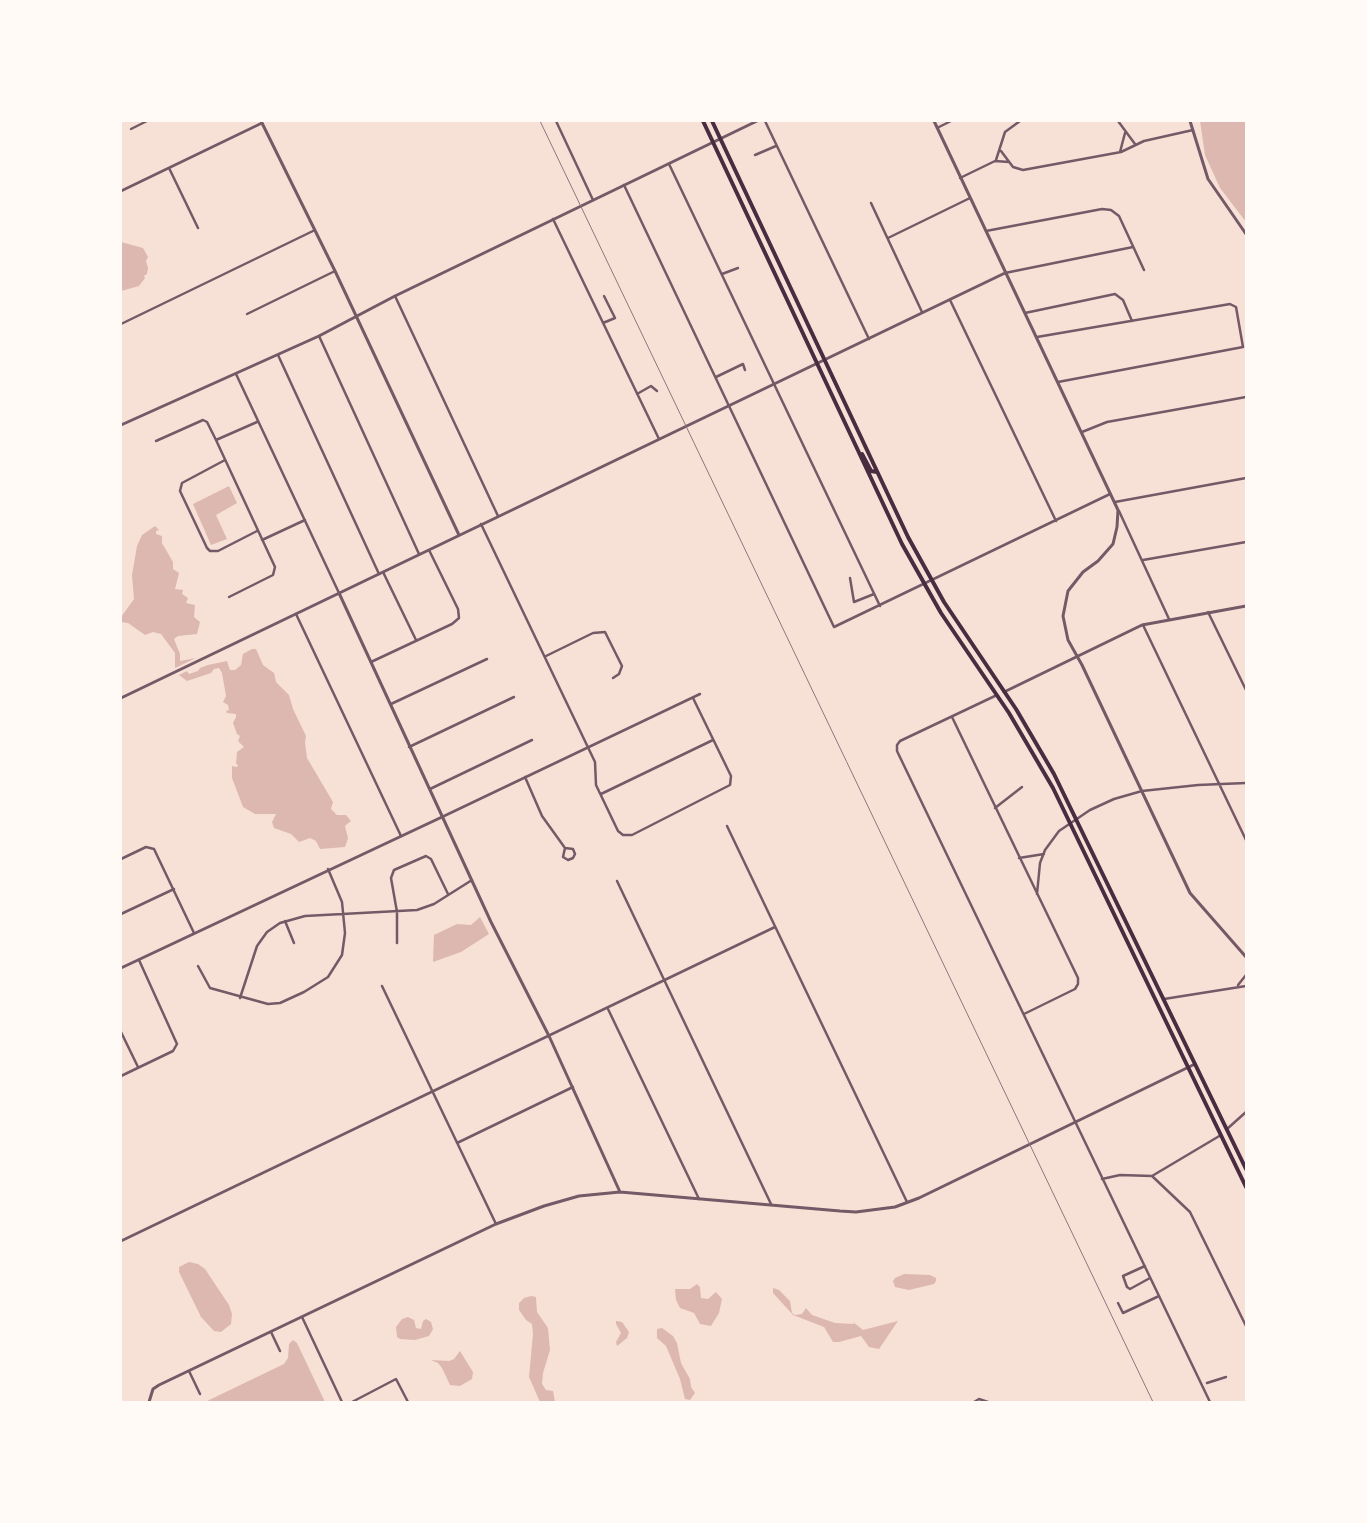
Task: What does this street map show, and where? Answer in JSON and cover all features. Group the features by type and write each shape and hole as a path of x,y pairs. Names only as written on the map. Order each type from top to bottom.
{"main road":[{"path":"703,121 857,448 924,584 1036,757 1070,822 1246,1187"},
{"path":"712,121 877,472 931,580 966,638 1011,701 1043,754 1077,818 1246,1169"},
{"path":"764,251 775,257"},
{"path":"857,448 871,471 877,472"},
{"path":"991,686 1004,692"},
{"path":"997,695 1011,701"},
{"path":"1124,934 1136,940"}],"street":[{"path":"131,130 147,121"},
{"path":"556,121 593,200"},
{"path":"121,425 319,336 395,296 757,121"},
{"path":"764,121 869,339"},
{"path":"934,121 1143,560 1168,619"},
{"path":"937,128 951,121"},
{"path":"995,161 1001,151 1005,132 1020,121"},
{"path":"1118,121 1125,133 1136,144"},
{"path":"1190,121 1208,179 1246,234"},
{"path":"121,191 262,122 335,271 459,535"},
{"path":"1001,151 1012,166 1024,170 1120,152 1136,144 1193,130"},
{"path":"1120,152 1125,133"},
{"path":"755,155 776,146"},
{"path":"960,178 995,161 1009,162"},
{"path":"670,164 880,606"},
{"path":"169,168 198,228"},
{"path":"624,185 834,627 1110,494"},
{"path":"888,238 970,198"},
{"path":"871,203 922,313"},
{"path":"986,231 1102,209 1111,210 1119,216 1144,270"},
{"path":"553,219 659,439"},
{"path":"121,324 315,230"},
{"path":"121,698 729,404 817,364 1005,273 1133,247"},
{"path":"722,274 738,268"},
{"path":"247,314 335,271"},
{"path":"1025,313 1115,294 1123,300 1132,321"},
{"path":"395,296 498,516"},
{"path":"603,323 615,318 604,296"},
{"path":"950,300 1056,521"},
{"path":"1037,337 1230,304 1236,307 1243,347 1058,382"},
{"path":"1239,326 1246,325"},
{"path":"319,336 419,554"},
{"path":"278,355 381,573 416,640"},
{"path":"716,377 743,364 746,370"},
{"path":"235,373 491,922 573,1087 620,1192"},
{"path":"637,394 651,386 656,391"},
{"path":"1082,432 1107,422 1246,397"},
{"path":"156,441 202,420 207,422 216,440 274,568 273,575 229,597"},
{"path":"216,440 257,422"},
{"path":"225,460 182,483 180,488 207,548 210,551 218,551 258,531"},
{"path":"1115,502 1246,478"},
{"path":"1118,510 1113,544 1107,553 1074,581 1064,601 1065,631 1190,893 1246,957"},
{"path":"262,540 305,520"},
{"path":"482,524 589,748 595,762 595,780 600,794 618,831 623,835 632,835 728,787 731,776 693,698"},
{"path":"1143,560 1246,542"},
{"path":"370,662 452,624 459,618 458,609 429,550"},
{"path":"850,578 854,602 874,594"},
{"path":"1004,692 1142,625 1246,606"},
{"path":"1208,612 1246,690"},
{"path":"296,614 401,836"},
{"path":"1142,625 1246,840"},
{"path":"546,656 593,633 605,632 622,666 619,674 612,678"},
{"path":"389,705 486,659"},
{"path":"121,968 700,694"},
{"path":"997,695 900,741 897,744 897,751 1210,1402"},
{"path":"409,747 514,697"},
{"path":"952,718 1078,978 1078,984 1075,988 1024,1014"},
{"path":"430,789 532,740"},
{"path":"600,794 713,740"},
{"path":"525,777 542,816 565,848 573,849 575,854 573,858 565,859 562,853 565,848"},
{"path":"1037,894 1040,863 1044,854 1059,831 1077,818 1114,799 1142,792 1218,783 1246,783"},
{"path":"995,808 1022,787"},
{"path":"727,826 907,1202"},
{"path":"121,859 146,847 154,849 194,933"},
{"path":"1019,858 1044,854"},
{"path":"397,943 397,912 391,873 422,857 431,859 448,894"},
{"path":"198,966 210,988 240,998 268,1004 280,1003 328,977 342,955 345,915 328,869"},
{"path":"240,998 256,946 266,932 285,921 305,916 397,912 424,908 472,880"},
{"path":"617,881 771,1204"},
{"path":"121,914 174,889"},
{"path":"285,921 294,943"},
{"path":"121,1241 775,927"},
{"path":"121,1076 173,1051 177,1044 139,960"},
{"path":"1237,986 1246,975"},
{"path":"382,986 496,1224"},
{"path":"1164,1000 1237,986 1246,986"},
{"path":"608,1008 699,1199"},
{"path":"121,1032 138,1068"},
{"path":"149,1402 153,1389 159,1385 496,1224 579,1196 620,1192 856,1212 895,1207 1195,1064"},
{"path":"457,1143 573,1087"},
{"path":"1227,1129 1246,1112"},
{"path":"1102,1179 1120,1175 1152,1176 1221,1135"},
{"path":"1152,1176 1190,1212 1246,1326"},
{"path":"1145,1266 1123,1276 1127,1287 1130,1289 1150,1278"},
{"path":"1118,1303 1123,1313 1159,1296"},
{"path":"302,1317 342,1402"},
{"path":"271,1332 280,1351"},
{"path":"189,1371 200,1394"},
{"path":"1207,1383 1226,1377"},
{"path":"352,1402 396,1379 408,1402"},
{"path":"974,1402 979,1399 988,1402"}],"shaded area":[{"path":"1200,121 1246,121 1246,222 1220,188 1205,155"},
{"path":"121,242 143,248 148,257 146,261 148,268 147,274 144,276 145,278 139,286 121,291"},
{"path":"229,486 237,503 216,515 227,539 211,545 193,504"},
{"path":"155,526 159,530 156,531 156,534 162,536 162,543 173,562 173,569 179,573 175,589 183,590 182,594 188,598 186,603 195,605 194,617 200,622 197,634 178,636 174,639 180,654 180,661 196,658 175,668 175,653 161,634 153,632 145,635 128,623 121,622 121,617 134,599 132,575 137,546 142,535"},
{"path":"256,649 263,665 274,673 276,682 289,695 293,709 306,736 307,758 333,802 331,809 337,815 346,815 351,821 345,826 348,838 345,847 320,849 316,841 310,838 299,842 291,834 274,828 272,822 276,814 255,814 243,807 232,778 232,766 237,767 237,752 244,747 238,741 240,736 237,734 233,723 236,714 227,713 226,711 229,710 228,705 223,702 226,696 222,673 219,668 214,669 211,673 187,681 179,675 187,671 189,674 208,665 227,661 230,670 235,670 241,665 243,654"},
{"path":"480,917 489,934 461,952 433,962 434,935 457,924 471,925"},
{"path":"189,1262 198,1264 205,1269 229,1305 232,1314 231,1324 221,1332 214,1331 201,1317 179,1272 179,1267"},
{"path":"904,1274 930,1275 936,1278 936,1281 934,1284 909,1290 895,1287 893,1281 895,1278"},
{"path":"697,1284 700,1287 701,1298 708,1299 716,1292 722,1299 719,1313 711,1326 700,1324 694,1313 680,1308 676,1300 675,1289 690,1289"},
{"path":"773,1288 779,1290 790,1301 792,1313 795,1315 802,1314 806,1308 812,1315 835,1323 854,1324 853,1322 863,1330 898,1321 879,1349 869,1347 861,1336 833,1342 824,1327 793,1315 773,1293"},
{"path":"536,1297 537,1312 548,1328 550,1350 543,1373 542,1384 546,1390 553,1391 555,1402 540,1402 529,1377 533,1334 532,1324 526,1320 519,1310 519,1303 524,1298"},
{"path":"408,1317 414,1320 416,1328 421,1329 423,1321 426,1319 431,1322 433,1329 429,1336 415,1340 397,1337 396,1327 402,1319"},
{"path":"616,1321 622,1322 629,1332 627,1338 617,1346 616,1342 621,1333"},
{"path":"662,1328 673,1336 677,1343 681,1363 695,1393 690,1400 685,1399 680,1379 666,1346 657,1338 657,1329"},
{"path":"293,1340 297,1343 325,1402 205,1402 284,1364 288,1358 289,1344"},
{"path":"460,1351 473,1372 472,1379 460,1386 450,1385 442,1368 438,1363 431,1360 449,1361 454,1359"}],"railway":[{"path":"540,121 1153,1402"}]}
